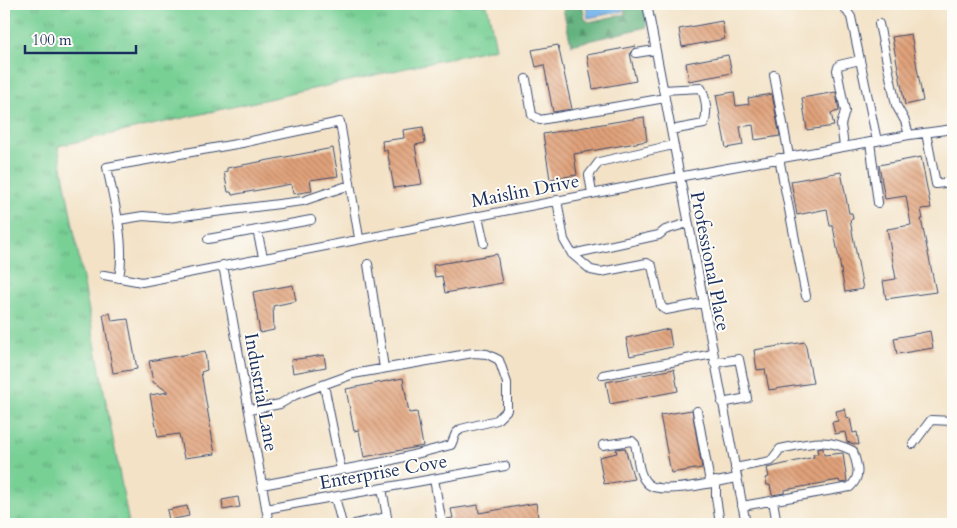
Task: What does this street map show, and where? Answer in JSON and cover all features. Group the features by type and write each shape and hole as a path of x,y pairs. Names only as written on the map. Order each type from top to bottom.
{"street":[{"name":"Professional Place","path":"646,4 746,524"},
{"path":"842,4 851,17 860,60 874,141 878,203"},
{"path":"879,24 896,105 906,121 909,135"},
{"path":"636,53 655,50"},
{"path":"844,146 841,125 846,111 837,70 839,65 860,60"},
{"path":"774,74 789,156"},
{"path":"526,79 532,115 540,120 700,88 703,93 707,118 704,124 671,130"},
{"path":"119,278 122,265 118,220 107,167 242,143 340,122 359,238"},
{"name":"Maislin Drive","path":"104,275 142,282 678,176 844,146 953,129"},
{"path":"926,132 936,184 953,182"},
{"path":"592,193 589,175 599,162 673,145"},
{"path":"778,158 806,296"},
{"path":"118,220 143,216 167,218 303,201 350,185"},
{"path":"557,200 564,240 572,254 591,270 601,272 647,263 652,266 661,306 666,310 703,303"},
{"path":"478,216 484,243"},
{"path":"208,239 311,220"},
{"path":"572,254 659,235 665,230 688,223"},
{"path":"257,230 262,257"},
{"path":"368,264 384,368"},
{"name":"Industrial Lane","path":"223,265 269,524"},
{"path":"249,410 280,404 354,374 473,353 487,354 499,360 505,371 508,398 507,410 497,420 461,429 456,433 451,445 341,470 262,485"},
{"path":"603,375 714,359 739,359 747,398 722,403"},
{"path":"324,385 341,470"},
{"path":"697,412 713,482 720,524"},
{"path":"913,444 932,420 953,421"},
{"path":"603,445 632,440 635,444 642,475 647,484 656,489 736,478"},
{"path":"735,468 771,461 780,449 819,441 842,445 853,451 858,470 855,482 850,487 742,506"},
{"name":"Enterprise Cove","path":"266,509 505,466"},
{"path":"434,479 442,524"},
{"path":"354,524 387,517 382,488"},
{"path":"335,496 342,524"},
{"path":"773,500 777,524"}],"green space":[{"path":"4,4 487,4 496,48 58,146 129,524 4,524"},
{"path":"562,4 582,4 585,19 589,22 625,14 624,4 643,4 647,27 571,45"}],"water":[{"path":"586,4 621,4 623,11 588,18"}],"building":[{"path":"722,21 725,39 682,47 679,29"},
{"path":"911,34 923,101 905,105 892,37"},
{"path":"558,45 572,109 553,112 544,65 536,67 532,50"},
{"path":"636,46 630,53 636,81 593,89 587,55"},
{"path":"728,55 732,73 689,81 686,63"},
{"path":"734,92 736,106 749,104 748,98 772,94 780,136 755,140 753,125 740,127 743,145 726,148 716,95"},
{"path":"836,92 839,111 831,113 834,126 807,130 802,98"},
{"path":"644,117 647,141 574,154 577,175 550,179 543,134"},
{"path":"423,127 425,143 415,145 422,184 394,188 387,150 383,150 382,141 404,138 403,130"},
{"path":"333,148 338,176 310,180 312,191 293,194 291,184 232,195 231,192 228,192 224,172 227,171 227,168"},
{"path":"921,157 931,208 921,209 923,219 921,219 936,292 886,299 883,281 896,279 887,229 911,225 906,196 885,199 879,165"},
{"path":"841,172 849,213 852,213 853,219 850,220 863,289 845,292 833,226 830,226 827,209 797,215 791,181"},
{"path":"497,254 502,283 445,293 442,276 435,277 433,265"},
{"path":"293,285 296,301 273,306 274,330 260,333 253,292"},
{"path":"110,313 112,321 128,319 137,369 113,373 103,314"},
{"path":"669,329 672,347 630,356 626,338"},
{"path":"930,331 933,348 897,354 894,338"},
{"path":"805,342 813,383 769,390 765,369 757,370 754,350"},
{"path":"205,351 207,370 201,372 215,454 184,458 179,434 158,437 150,395 169,392 153,382 149,361"},
{"path":"324,355 326,367 293,373 291,360"},
{"path":"674,369 678,391 610,404 606,382"},
{"path":"403,378 409,413 417,412 423,446 364,457 359,430 354,431 346,389"},
{"path":"845,409 847,419 850,418 853,433 857,432 859,445 847,442 845,432 835,434 832,422 838,421 836,411"},
{"path":"692,410 702,468 671,473 660,415"},
{"path":"625,448 634,479 604,484 599,457 617,453 616,449"},
{"path":"823,448 824,455 843,453 847,482 840,483 839,480 785,490 785,493 772,495 770,485 767,485 765,478 769,477 767,468 814,457 813,454 818,454 817,449"},
{"path":"238,497 240,507 223,510 222,500"},
{"path":"536,503 539,524 448,524 447,519 453,518 451,509 478,505 479,513"},
{"path":"187,506 189,516 169,520 167,510"}]}
